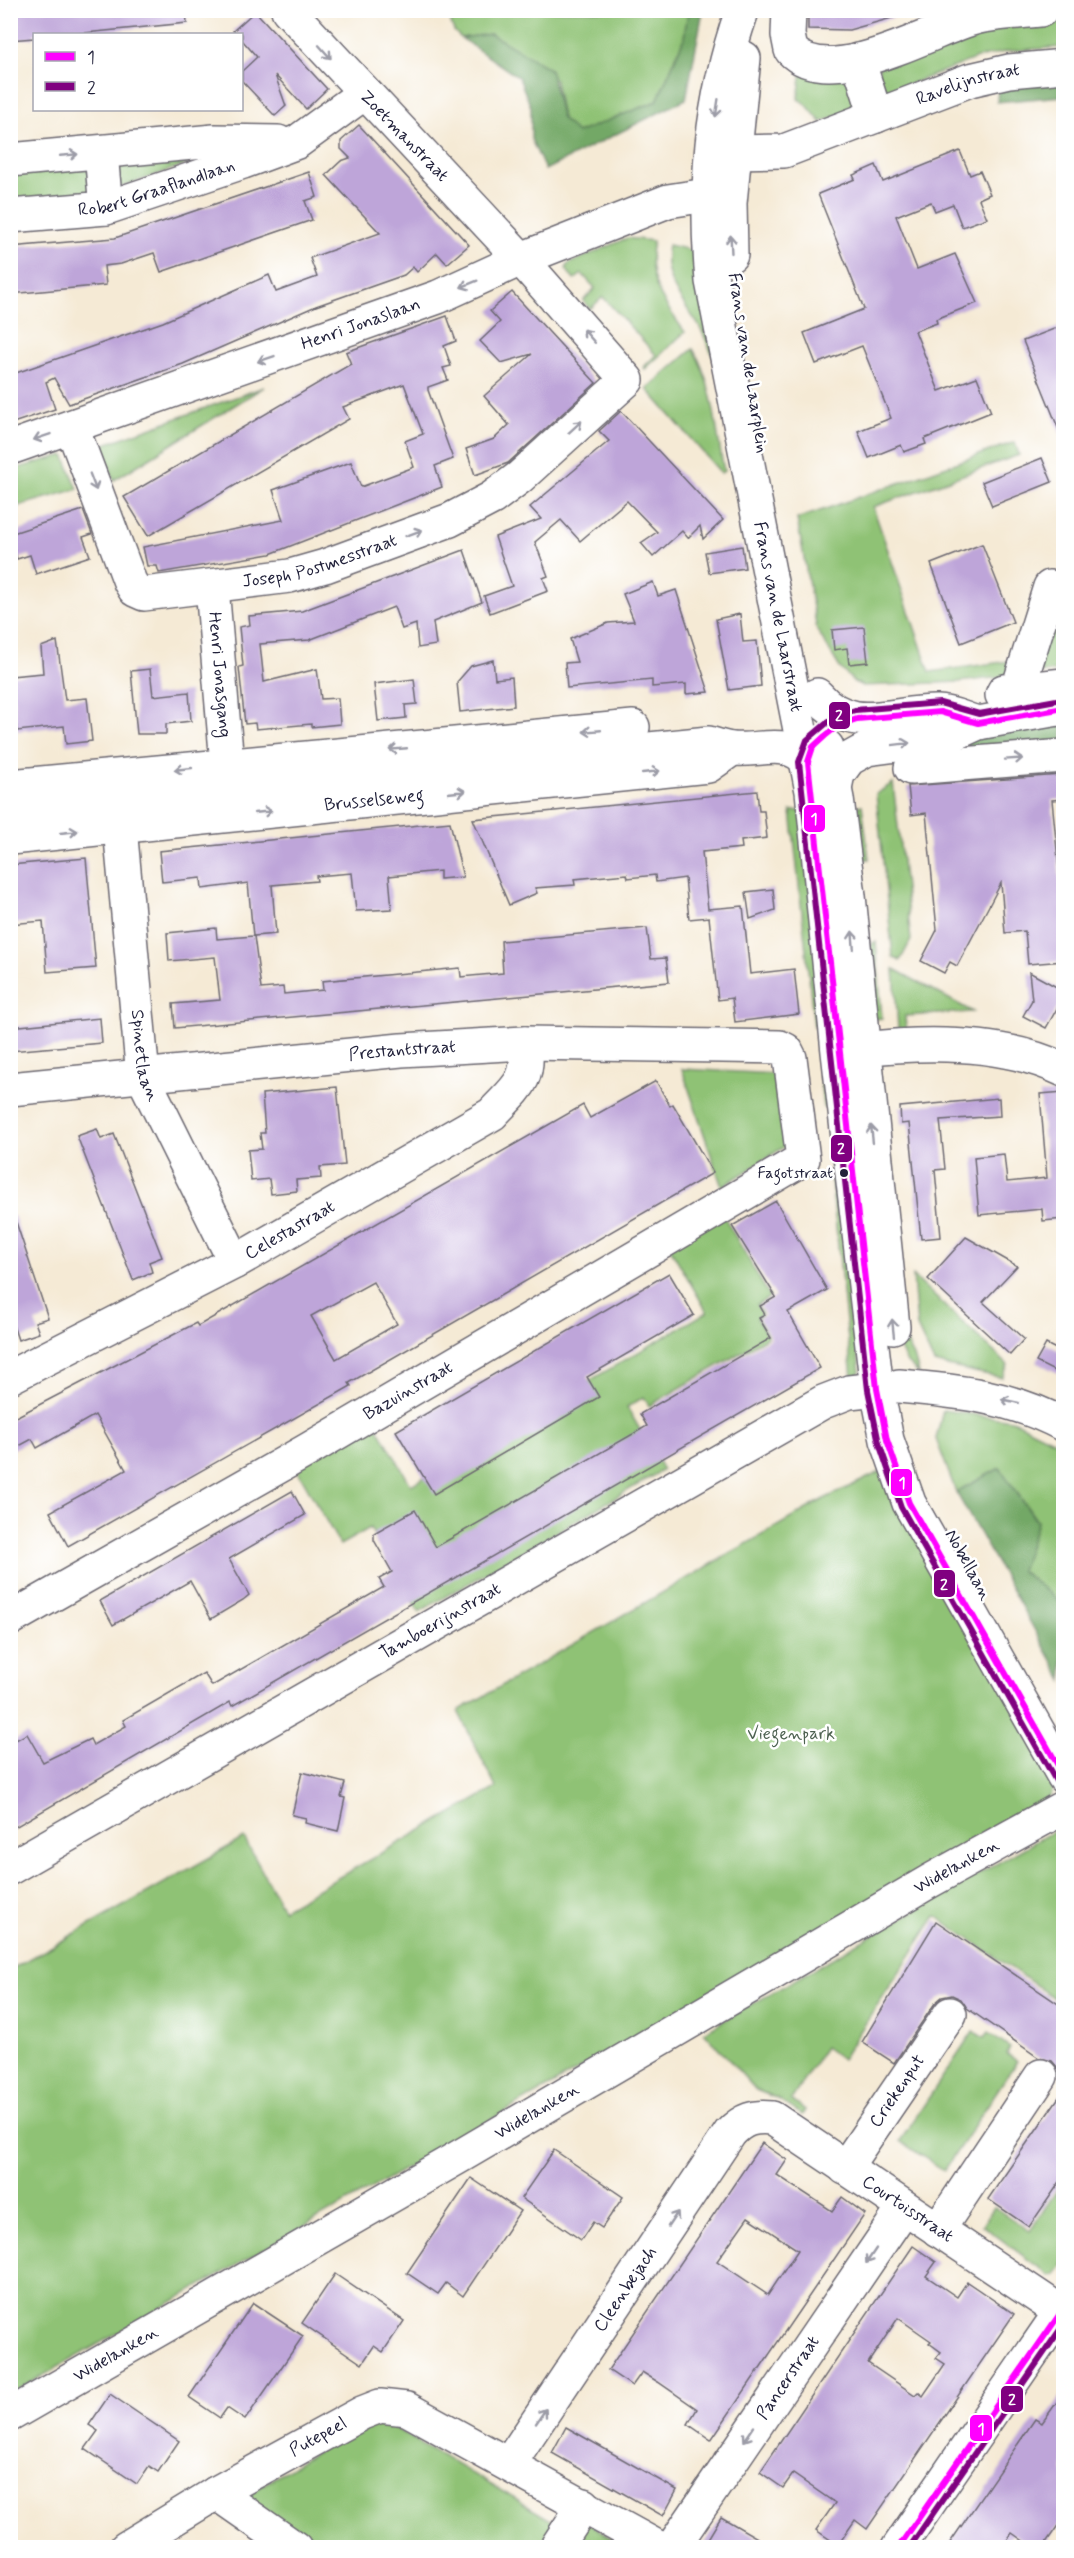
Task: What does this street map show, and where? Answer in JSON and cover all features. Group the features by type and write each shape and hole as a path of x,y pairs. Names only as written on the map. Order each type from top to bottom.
{"street":[{"name":"Zoetmanstraat","path":"288,10 363,94 521,260"},
{"path":"789,10 791,50 798,57 829,64 858,60 969,20 1041,10"},
{"name":"Frans van de Laarplein","path":"742,11 744,61 730,221 735,300 757,469"},
{"name":"Frans van de Laarplein","path":"742,11 726,57 713,130 707,195 707,229 717,313 757,469"},
{"path":"858,60 876,116"},
{"name":"Ravelijnstraat","path":"736,152 783,151 992,74 1064,66"},
{"name":"Robert Graaflandlaan","path":"10,216 106,208 297,142 363,94"},
{"name":"Robert Graaflandlaan","path":"10,160 214,141 297,142"},
{"path":"100,153 106,208"},
{"name":"Henri Jonaslaan","path":"10,448 438,297 521,260 668,201 707,195"},
{"name":"Joseph Postmesstraat","path":"72,427 135,590 144,594 290,576 325,566 450,520 492,498 520,477 627,380 521,260"},
{"name":"Frans van de Laarstraat","path":"757,469 816,749"},
{"name":"Henri Jonasgang","path":"212,587 227,764"},
{"path":"1018,689 1050,587"},
{"path":"982,723 1004,691 1064,685"},
{"path":"806,695 846,717 942,725 982,723 1064,708"},
{"name":"Brusselseweg","path":"10,838 708,766 713,745 730,732 776,723 787,716 806,695"},
{"path":"10,786 671,724 713,745"},
{"path":"942,725 965,762"},
{"path":"835,788 842,766 860,752 942,725"},
{"name":"Brusselseweg","path":"10,813 713,745 779,746 798,752 816,749"},
{"path":"816,749 835,788 849,896 863,1048 888,1388"},
{"path":"816,749 888,1388"},
{"path":"911,768 1064,756"},
{"name":"Spinetlaan","path":"120,827 143,1077 235,1262"},
{"name":"Prestantstraat","path":"10,1089 401,1050 525,1043 780,1047 786,1050 790,1058 803,1159"},
{"name":"Celestastraat","path":"10,1377 235,1262 492,1114 523,1080 528,1062 525,1043"},
{"path":"863,1048 923,1044 955,1046 1007,1053 1062,1066"},
{"name":"Bazuinstraat","path":"10,1619 306,1451 803,1159"},
{"name":"Tamboerijnstraat","path":"10,1868 823,1402 839,1395 888,1388 959,1392 1014,1402 1064,1425"},
{"name":"Nobellaan","path":"888,1388 932,1498 977,1584 1064,1733"},
{"name":"Nobellaan","path":"888,1388 897,1472 909,1503 1064,1777"},
{"name":"Widelanken","path":"10,2415 464,2154 930,1881 1064,1808"},
{"name":"Criekenput","path":"846,2168 950,2014"},
{"path":"938,2230 1041,2076"},
{"name":"Courtoisstraat","path":"747,2119 772,2118 1062,2311"},
{"name":"Cleenbejach","path":"508,2464 730,2133 747,2119"},
{"name":"Pancerstraat","path":"672,2547 904,2208"},
{"path":"898,2547 1062,2311"},
{"name":"Putepeel","path":"126,2547 216,2493 354,2417 380,2406 407,2409 659,2547"},
{"path":"216,2493 295,2547"},
{"path":"556,2547 584,2505"}],"green space":[{"path":"447,11 688,11 684,38 657,101 577,133 562,119 555,80 491,34 461,38 454,31"},
{"path":"688,11 703,11 686,99 545,170 531,139 531,107 519,78 461,38 491,34 550,69 562,119 577,133 657,101 684,38"},
{"path":"1063,22 1063,47 1009,51 977,58 890,92 879,81 879,66 981,29"},
{"path":"802,70 846,73 857,99 855,109 821,122 805,103 798,99"},
{"path":"1063,81 1063,96 997,102 998,86"},
{"path":"215,154 116,189 118,162"},
{"path":"80,168 91,170 90,196 11,207 11,173"},
{"path":"627,238 653,241 651,255 654,279 663,300 685,332 645,369 644,367 656,355 603,297 590,309 583,301 595,288 582,274 574,280 566,269 568,264"},
{"path":"668,245 701,252 715,361 699,326 670,279 667,268"},
{"path":"693,349 706,377 710,393 724,471 721,473 647,389"},
{"path":"264,387 114,480 102,445"},
{"path":"1015,442 1019,455 873,507 930,672 1032,658 1063,591 1063,670 959,682 863,686 854,682 840,668 817,630 797,519"},
{"path":"64,455 78,489 11,508 11,470"},
{"path":"1063,722 1063,749 969,753 960,742"},
{"path":"893,783 911,940 900,961 893,957 876,794"},
{"path":"862,805 869,859 852,861 847,817 858,816 857,806"},
{"path":"809,810 830,1023 814,1026 791,811"},
{"path":"876,942 882,1018 868,1020 863,989 872,943"},
{"path":"894,969 973,1012 905,1016 906,1029 898,1029"},
{"path":"834,1062 827,1107 823,1107 819,1064"},
{"path":"682,1069 776,1074 787,1145 722,1187"},
{"path":"871,1077 902,1334 914,1356 919,1374 907,1363 900,1349"},
{"path":"839,1178 860,1372 852,1378 831,1179"},
{"path":"718,1206 770,1297 757,1305 762,1314 757,1318 768,1337 649,1406 644,1397 627,1407 663,1470 419,1612 370,1528 340,1545 294,1464 373,1419 411,1485 707,1312 664,1237"},
{"path":"913,1276 1008,1365 1002,1378 934,1363 917,1327"},
{"path":"943,1410 1012,1420 1063,1445 1063,1604 1021,1571 1037,1521 1000,1468 956,1492 936,1439"},
{"name":"Viegenpark","path":"888,1468 1054,1781 1051,1796 1003,1827 11,2394 10,1970 244,1838 283,1909 496,1788 458,1711 824,1499"},
{"path":"1000,1468 1037,1522 1021,1571 1063,1604 1063,1680 956,1492"},
{"path":"1063,1828 1063,2004 936,1916 842,2059 825,2047 791,2100 805,2110 802,2115 778,2099 756,2090 704,2032 1057,1829"},
{"path":"973,2031 984,2038 988,2033 1010,2048 1007,2054 1017,2061 944,2171 900,2141"},
{"path":"1063,2181 1063,2265 1056,2274 1050,2276 982,2225 994,2207 1030,2231"},
{"path":"374,2416 556,2523 540,2547 310,2547 250,2500 251,2492"},
{"path":"587,2522 628,2548 570,2548"}],"building":[{"path":"186,10 187,23 84,33 33,33 33,38 10,40 10,12"},
{"path":"808,10 898,10 899,16 849,30 808,29"},
{"path":"255,11 327,89 306,109 275,75 286,106 275,116 243,82 243,70 257,57 243,41 243,33 233,31"},
{"path":"359,125 469,245 447,264 437,253 417,272 413,267 404,275 316,306 183,364 69,404 54,378 46,382 55,409 10,424 10,375 163,322 269,275 276,292 317,277 310,258 380,233 326,175 341,161 350,158 341,149 341,141"},
{"path":"960,151 970,175 980,171 990,194 979,199 987,218 962,227 953,204 935,211 931,202 896,216 917,269 955,254 977,303 936,319 937,323 915,331 939,391 977,377 991,412 924,439 926,444 904,452 901,445 869,458 858,431 891,418 862,346 816,364 804,333 864,309 818,194 855,179 853,175 876,165 883,182"},
{"path":"309,172 317,197 305,201 312,220 161,272 154,253 121,264 104,266 106,285 10,294 10,247 115,238"},
{"path":"512,292 596,383 508,463 475,475 466,449 494,439 509,425 484,396 532,354 501,363 480,341 500,322 490,311"},
{"path":"447,316 456,341 444,346 451,366 443,368 448,380 428,387 453,459 435,466 442,487 270,554 159,573 157,566 147,566 143,547 283,520 273,490 351,462 361,487 414,467 405,441 423,434 404,384 343,407 349,419 148,536 124,497 351,364 346,352"},
{"path":"1064,325 1064,440 1063,440 1023,341"},
{"path":"621,411 723,520 703,539 700,526 688,538 682,531 653,557 641,543 657,532 627,501 580,541 561,520 535,542 548,576 543,578 548,591 490,613 484,596 512,586 495,537 541,519 530,507 609,441 599,431"},
{"path":"1042,458 1052,482 992,506 982,482"},
{"path":"83,510 92,534 83,537 90,556 36,574 30,555 17,559 10,534"},
{"path":"982,544 1013,622 961,643 931,564"},
{"path":"742,546 745,568 709,573 705,552"},
{"path":"464,550 482,602 433,622 436,645 418,648 416,624 402,629 394,607 309,640 260,644 264,682 317,669 321,699 338,698 340,724 256,729 255,723 245,724 239,667 243,666 239,627 250,625 249,616 302,611"},
{"path":"653,582 658,596 676,590 709,692 686,694 686,684 652,687 652,680 567,688 565,663 577,662 570,639 608,623 634,621 623,594"},
{"path":"740,614 743,642 757,641 761,686 729,690 716,619"},
{"path":"864,627 868,662 849,664 847,648 834,650 832,630"},
{"path":"57,641 65,700 87,698 92,741 66,744 64,726 17,731 11,676 43,673 41,647"},
{"path":"493,660 495,679 512,677 514,706 460,712 457,682 471,666"},
{"path":"150,669 153,696 189,692 191,721 166,724 166,734 137,734 131,671"},
{"path":"414,679 417,704 405,705 406,718 378,721 374,684"},
{"path":"1062,775 1064,799 1052,800 1064,920 1064,961 1028,964 1025,931 1005,933 1001,883 957,966 950,962 944,973 921,961 937,930 926,813 911,815 908,786"},
{"path":"757,791 759,811 764,811 767,838 741,841 742,848 702,852 708,909 743,906 750,974 794,969 799,1014 735,1022 732,998 718,1000 709,917 689,919 685,878 656,882 655,875 628,878 627,874 574,879 575,885 535,888 537,893 509,905 473,819"},
{"path":"450,822 463,877 440,879 440,871 389,876 392,909 356,911 352,873 316,876 317,881 272,885 276,934 254,936 261,989 283,987 284,994 323,990 322,981 460,968 461,977 503,973 501,941 647,928 651,959 666,958 669,982 175,1028 173,1004 220,1000 215,957 169,961 167,933 216,928 217,939 253,936 248,883 202,889 201,878 162,882 159,851"},
{"path":"86,858 96,968 47,972 43,921 10,924 10,865"},
{"path":"773,889 775,910 750,919 746,892"},
{"path":"1029,972 1064,991 1064,996 1046,1028 1023,1016 1032,1000"},
{"path":"100,1018 102,1043 10,1051 10,1027"},
{"path":"656,1081 670,1106 673,1104 713,1173 349,1383 351,1386 68,1546 50,1512 126,1470 95,1415 37,1448 32,1439 10,1451 10,1420 196,1323 198,1326 583,1105 590,1118","holes":["373,1282 397,1324 336,1359 311,1316"]},
{"path":"337,1087 345,1165 320,1167 321,1178 296,1180 297,1191 271,1194 269,1179 251,1181 248,1150 262,1149 260,1133 265,1133 262,1094"},
{"path":"1064,1092 1064,1219 1043,1221 1042,1209 979,1215 974,1157 1004,1154 1007,1182 1047,1178 1040,1094"},
{"path":"999,1098 1000,1116 940,1120 945,1169 935,1170 941,1237 921,1239 909,1123 901,1124 900,1107"},
{"path":"97,1129 101,1139 114,1134 162,1257 149,1262 152,1272 133,1280 77,1136"},
{"path":"776,1201 827,1290 788,1312 820,1368 232,1706 230,1702 10,1830 10,1743 27,1734 43,1762 90,1739 93,1745 126,1726 123,1720 204,1673 212,1686 384,1587 379,1579 392,1572 374,1540 374,1533 415,1510 436,1547 647,1426 640,1414 771,1338 759,1318 765,1315 760,1306 776,1297 732,1226"},
{"path":"10,1216 14,1216 48,1318 35,1322 39,1333 18,1340 10,1316"},
{"path":"966,1237 1017,1266 983,1302 1024,1339 1010,1355 928,1279"},
{"path":"669,1273 694,1315 587,1377 599,1397 434,1494 396,1431"},
{"path":"1046,1344 1064,1353 1064,1376 1036,1362"},
{"path":"292,1491 305,1515 229,1559 249,1595 243,1600 211,1619 190,1581 113,1625 100,1601"},
{"path":"302,1772 345,1783 341,1797 345,1798 338,1831 305,1823 306,1818 292,1815"},
{"path":"936,1921 1064,2008 1064,2075 1052,2061 1039,2058 967,2008 961,1999 952,1995 942,1997 935,2003 894,2063 862,2042"},
{"path":"1064,2090 1064,2176 1029,2227 988,2199"},
{"path":"762,2143 787,2160 777,2175 832,2211 842,2197 865,2214 711,2440 688,2424 697,2409 658,2382 642,2372 632,2386 608,2370","holes":["748,2217 798,2250 768,2295 717,2261"]},
{"path":"554,2150 623,2197 602,2228 593,2222 581,2240 521,2198"},
{"path":"471,2178 520,2211 463,2296 446,2283 438,2294 407,2273"},
{"path":"913,2246 936,2262 926,2276 957,2297 967,2282 1014,2314 867,2529 855,2520 838,2545 816,2530 835,2503 793,2474 783,2488 760,2472","holes":["898,2318 931,2341 929,2343 941,2352 936,2358 945,2364 923,2396 918,2392 915,2395 868,2363"]},
{"path":"335,2274 404,2321 383,2352 374,2346 362,2364 302,2323"},
{"path":"253,2303 303,2336 245,2420 227,2408 220,2418 189,2397"},
{"path":"1064,2392 1064,2517 1043,2547 1032,2547 1012,2533 1002,2547 947,2547 1035,2419 1042,2423"},
{"path":"110,2394 179,2441 158,2472 149,2466 137,2484 85,2449 98,2431 89,2425"},
{"path":"566,2427 677,2490 663,2516 552,2453"},
{"path":"721,2517 773,2547 703,2547"}],"transit line":[{"name":"2","path":"1056,1781 901,1507 879,1443 868,1390 799,762 807,740 834,717 855,710 940,703 979,714 1062,699"},
{"name":"1","path":"1064,708 978,723 940,712 857,719 839,725 825,736 813,747 808,762 877,1389 887,1440 909,1503 1064,1776"},
{"name":"1","path":"898,2548 1064,2308"},
{"name":"2","path":"909,2548 1064,2324"}],"place":[{"name":"Fagotstraat","path":"844,1173"}]}
